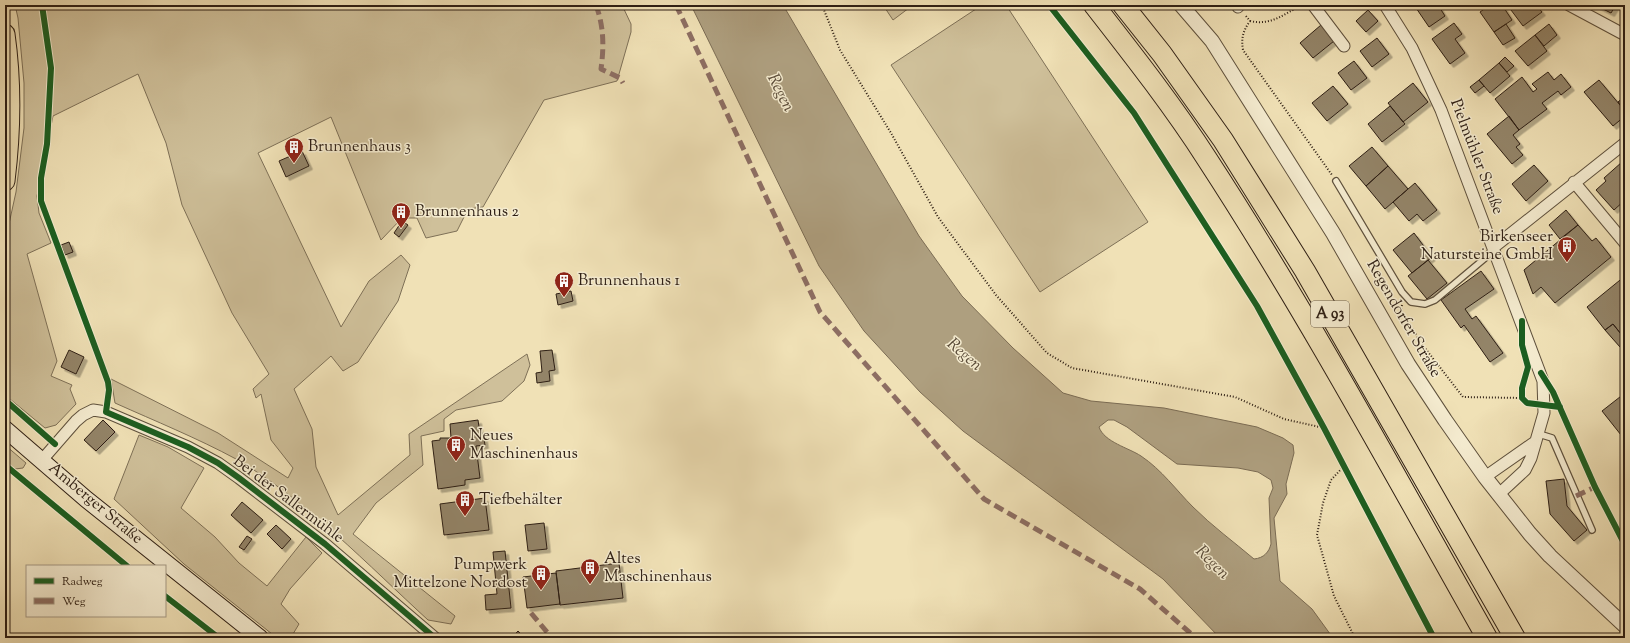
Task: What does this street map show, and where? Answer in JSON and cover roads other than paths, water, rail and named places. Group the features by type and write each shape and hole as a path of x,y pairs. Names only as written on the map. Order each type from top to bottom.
{"highway":[{"name":"A 93","path":"1094,5 1145,70 1206,158 1289,289 1321,342 1487,638"},
{"name":"A 93","path":"1123,5 1162,54 1223,140 1305,271 1515,638"},
{"path":"5,34 11,111 5,181"}],"main road":[{"name":"Amberger Straße","path":"5,429 109,517 260,638"}],"street":[{"name":"Regendorfer Straße","path":"1182,5 1212,41 1333,233 1408,364 1485,477 1498,495 1550,556 1625,626"},
{"path":"1313,5 1344,46"},
{"name":"Pielmühler Straße","path":"1385,5 1412,48 1429,81 1494,247 1541,373 1545,404 1531,458 1525,470 1498,495"},
{"path":"1569,5 1625,35"},
{"path":"1494,247 1625,143"},
{"path":"1574,182 1625,243"},
{"name":"Bei der Sallermühle","path":"42,460 76,421 93,410 106,412 188,447 218,463 274,503 326,544 435,638"},
{"path":"1485,477 1537,438"}],"lane":[{"path":"1336,181 1402,292 1412,302 1425,304 1435,300 1484,259 1494,247"},
{"path":"1537,438 1552,438 1592,530"}],"water":[{"name":"Regen","path":"691,5 783,5 919,236 962,296 1013,348 1063,393 1091,401 1164,408 1257,427 1283,438 1293,445 1294,453 1286,484 1287,494 1274,518 1280,581 1312,609 1333,638 1220,638 1163,579 963,431 920,392 864,331 819,266","holes":["1108,420 1114,420 1127,427 1177,464 1238,468 1258,472 1271,480 1273,488 1269,498 1271,544 1269,550 1263,556 1254,559 1200,514 1149,462 1136,453 1106,437 1099,427"]}],"place":[{"name":"Brunnenhaus 3","path":"294,164"},
{"name":"Brunnenhaus 2","path":"401,229"},
{"name":"Birkenseer Natursteine GmbH","path":"1567,263"},
{"name":"Brunnenhaus 1","path":"564,298"},
{"name":"Neues Maschinenhaus","path":"456,462"},
{"name":"Tiefbehälter","path":"465,517"},
{"name":"Altes Maschinenhaus","path":"590,585"},
{"name":"Pumpwerk Mittelzone Nordost","path":"541,591"}]}
